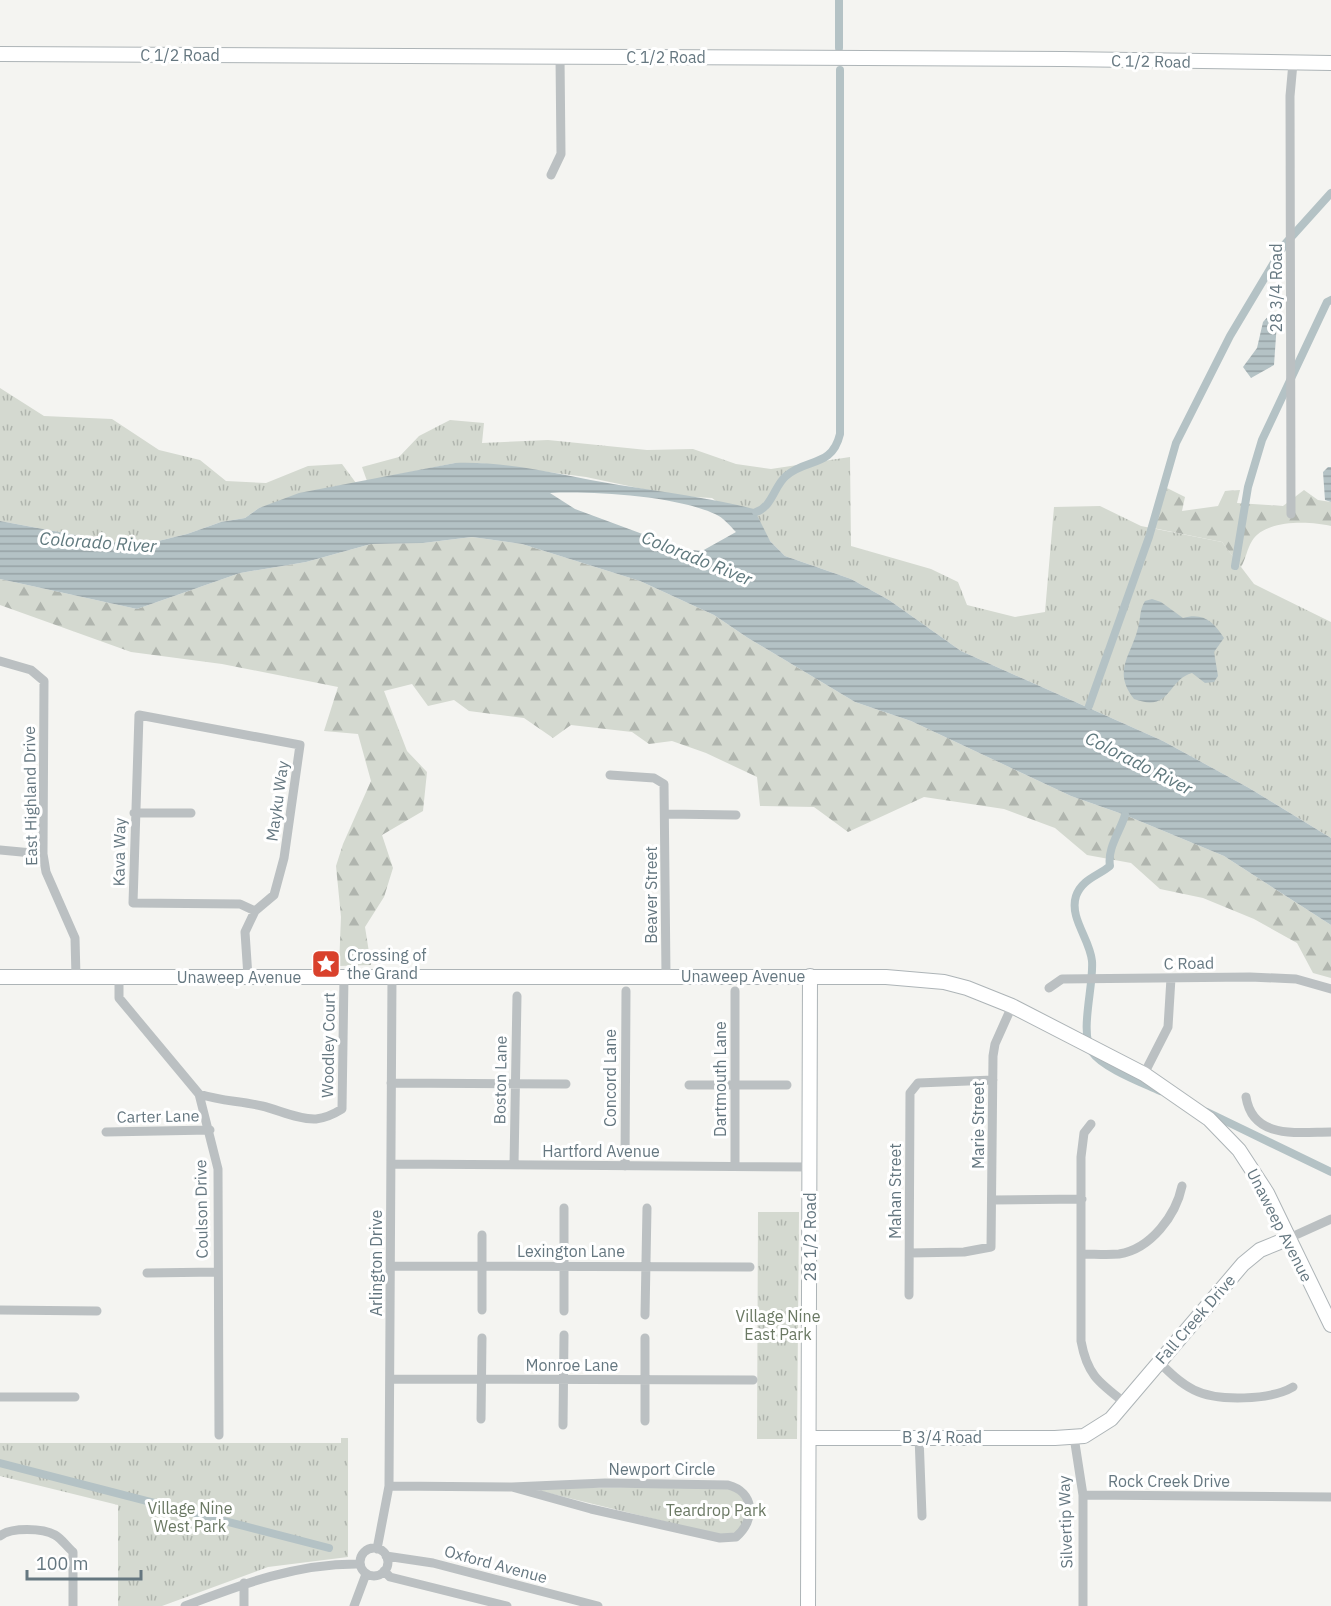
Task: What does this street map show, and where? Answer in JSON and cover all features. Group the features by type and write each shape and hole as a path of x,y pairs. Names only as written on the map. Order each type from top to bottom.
{"street":[{"name":"C 1/2 Road","path":"0,54 1331,63"},
{"path":"551,175 561,154 560,57"},
{"name":"28 3/4 Road","path":"1291,514 1290,96 1293,63"},
{"name":"East Highland Drive","path":"0,662 31,670 44,681 43,854 46,872 75,938 76,977"},
{"name":"Kava Way","path":"139,715 134,813 133,903 240,904 255,911"},
{"name":"Mayku Way","path":"139,715 300,745 274,895 255,911 245,932 248,977"},
{"name":"Beaver Street","path":"610,775 660,780 665,789 666,976"},
{"path":"134,813 191,813"},
{"path":"666,814 736,815"},
{"path":"0,850 43,854"},
{"name":"Unaweep Avenue","path":"0,977 810,976 917,978 966,988 1012,1006 1144,1074 1209,1119 1239,1150 1267,1193 1287,1239 1331,1325"},
{"name":"28 1/2 Road","path":"808,1606 810,976"},
{"name":"Coulson Drive","path":"119,977 118,998 199,1094 210,1130 218,1169 219,1435"},
{"name":"Woodley Court","path":"199,1094 220,1101 260,1106 304,1118 324,1117 342,1109 344,977"},
{"name":"Arlington Drive","path":"378,1549 389,1486 392,977"},
{"path":"1144,1074 1168,1028 1171,978"},
{"name":"C Road","path":"1049,988 1062,979 1171,978 1296,979 1331,989"},
{"name":"Concord Lane","path":"625,1166 626,991"},
{"name":"Dartmouth Lane","path":"735,991 735,1166"},
{"name":"Boston Lane","path":"514,1165 517,996"},
{"name":"Marie Street","path":"910,1253 973,1251 991,1247 995,1044 1012,1006"},
{"name":"Mahan Street","path":"909,1295 910,1093 918,1083 930,1081 993,1080"},
{"path":"391,1083 566,1084"},
{"path":"689,1085 787,1085"},
{"path":"1246,1097 1251,1115 1273,1130 1331,1132"},
{"path":"1091,1124 1084,1133 1081,1341 1085,1364 1107,1389 1124,1402"},
{"name":"Carter Lane","path":"106,1132 210,1130"},
{"name":"Hartford Avenue","path":"391,1164 810,1167"},
{"path":"1082,1254 1120,1254 1144,1244 1157,1232 1177,1204 1182,1186"},
{"path":"993,1200 1082,1199"},
{"path":"564,1208 564,1311"},
{"path":"645,1315 647,1208"},
{"name":"Fall Creek Drive","path":"1074,1437 1094,1431 1111,1419 1242,1264 1260,1250 1331,1219"},
{"path":"482,1235 482,1310"},
{"name":"Lexington Lane","path":"391,1266 750,1267"},
{"path":"147,1273 217,1272"},
{"path":"0,1310 97,1311"},
{"path":"563,1425 564,1335"},
{"path":"481,1419 482,1338"},
{"path":"645,1338 645,1421"},
{"path":"1158,1361 1187,1386 1204,1394 1227,1397 1263,1396 1281,1394 1293,1387"},
{"name":"Monroe Lane","path":"390,1379 753,1380"},
{"path":"0,1397 75,1397"},
{"path":"919,1436 922,1516"},
{"name":"B 3/4 Road","path":"809,1438 1074,1437"},
{"name":"Silvertip Way","path":"1074,1437 1083,1495 1083,1606"},
{"name":"Newport Circle","path":"389,1486 728,1485 744,1492 748,1499 751,1516 749,1524 736,1537 720,1538 591,1509 512,1487"},
{"name":"Rock Creek Drive","path":"1083,1495 1331,1497"},
{"path":"0,1536 6,1531 37,1531 54,1534 73,1552 74,1606"},
{"path":"378,1549 386,1556 387,1564 378,1576 366,1574 360,1564 361,1556 366,1550 378,1549"},
{"name":"Oxford Avenue","path":"386,1556 433,1563 573,1603 598,1606"},
{"path":"185,1606 244,1583 292,1570 360,1564"},
{"path":"384,1571 390,1577 507,1606"},
{"path":"354,1606 366,1574"},
{"path":"244,1583 244,1606"}],"green space":[{"path":"0,388 44,416 112,419 159,450 200,460 226,481 266,483 308,466 342,464 356,483 332,487 259,508 245,518 221,522 187,534 150,543 113,542 0,521"},
{"path":"450,420 484,423 482,443 548,440 647,450 693,449 736,464 771,469 850,457 851,546 931,569 958,582 967,605 1015,617 1045,612 1054,507 1100,506 1141,526 1222,542 1254,584 1331,622 1331,838 1249,788 1163,741 961,651 889,600 851,579 785,556 770,541 712,498 676,496 586,477 479,463 455,463 367,481 362,467 399,457 419,436"},
{"path":"1167,488 1185,497 1182,511 1218,506 1225,491 1240,490 1237,503 1283,506 1304,490 1318,500 1331,502 1331,526 1289,523 1267,529 1252,541 1241,567 1222,542 1148,527"},
{"path":"472,537 522,544 640,581 714,615 855,702 911,721 1071,796 1125,815 1224,856 1331,925 1331,978 1313,973 1297,943 1254,919 1203,898 1160,889 1131,863 1087,855 1055,828 1004,809 924,797 848,832 814,807 760,806 757,777 706,753 672,741 649,744 632,732 571,725 553,738 524,718 469,711 454,700 428,706 412,684 384,691 407,751 427,772 423,811 382,835 393,868 384,897 365,927 371,965 339,966 341,917 336,866 343,844 371,781 358,734 324,731 338,687 222,664 131,652 0,605 0,579 137,609 240,573 306,562 371,544 423,543"},
{"name":"Village Nine East Park","path":"758,1212 799,1212 797,1439 757,1439"},
{"name":"Village Nine West Park","path":"341,1438 348,1438 348,1557 268,1567 162,1606 118,1606 118,1505 0,1476 0,1443 341,1443"},
{"name":"Teardrop Park","path":"720,1487 734,1490 745,1500 747,1518 737,1533 724,1535 712,1533 540,1491 542,1488"}],"water":[{"path":"1272,312 1277,322 1274,365 1251,378 1243,367 1257,348 1263,322"},
{"name":"Colorado River","path":"455,463 476,463 537,470 704,498 754,509 770,541 785,556 851,579 889,600 961,651 1163,741 1249,788 1331,838 1331,925 1224,856 1125,815 1071,796 911,721 855,702 714,615 640,581 522,544 472,537 423,543 371,544 306,562 240,573 137,609 0,579 0,521 113,542 150,543 187,534 221,522 245,518 259,508 299,493","holes":["550,493 634,496 679,503 718,515 736,532 702,551 683,549 575,509"]},
{"path":"1331,467 1331,502 1325,500 1323,472"},
{"path":"1152,599 1161,602 1183,618 1202,617 1220,632 1224,638 1214,652 1218,676 1214,682 1205,683 1192,673 1178,682 1162,699 1146,702 1134,699 1124,680 1125,664 1135,638 1143,605 1145,601"}],"waterway":[{"path":"839,0 839,48"},
{"path":"756,512 770,501 786,476 794,470 818,461 831,452 840,434 840,70"},
{"path":"1089,706 1149,537 1176,443 1230,336 1285,244 1331,193"},
{"path":"1235,566 1248,487 1262,440 1327,302 1331,300"},
{"path":"1125,815 1112,846 1110,866 1086,882 1076,896 1075,912 1092,961 1087,1021 1088,1043 1092,1052 1105,1064 1160,1091"},
{"path":"1207,1112 1331,1172"},
{"path":"0,1463 329,1548"}],"place":[{"name":"Crossing of the Grand","path":"326,964"}]}
